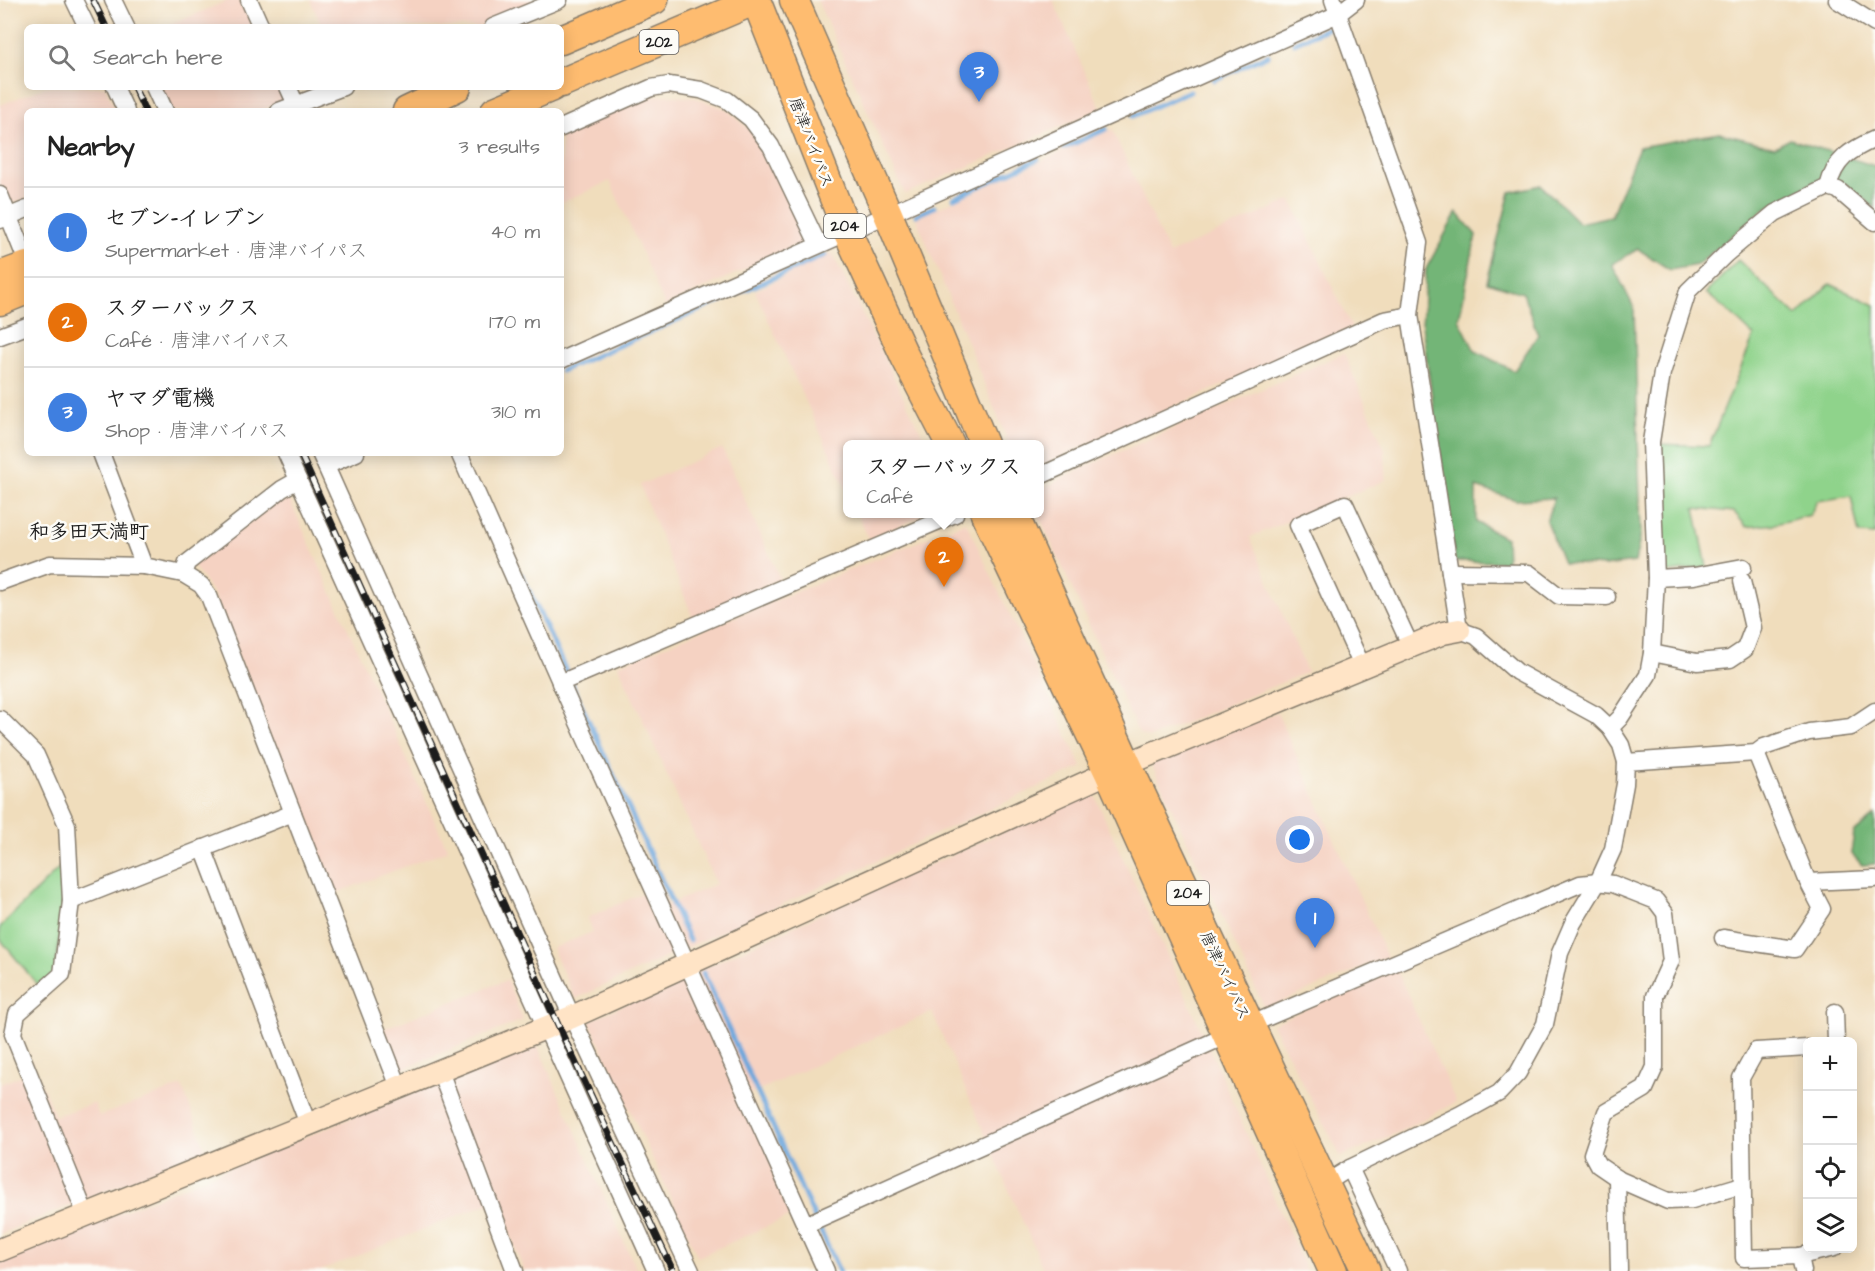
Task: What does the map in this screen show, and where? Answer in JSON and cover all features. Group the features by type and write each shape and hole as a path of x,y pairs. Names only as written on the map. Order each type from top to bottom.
{"highway":[{"name":"202","path":"564,39 654,0"},
{"name":"唐津バイパス","path":"564,82 756,0 847,231 905,357 948,440"},
{"name":"204","path":"794,0 888,214 982,440"},
{"path":"413,108 451,90"},
{"path":"502,108 545,90"},
{"path":"0,276 24,265"},
{"path":"0,301 24,291"},
{"name":"唐津バイパス","path":"988,518 1118,768"},
{"name":"唐津バイパス","path":"1016,518 1118,768 1238,1031 1333,1271"},
{"name":"唐津バイパス","path":"1238,1031 1326,1183 1366,1271"}],"street":[{"path":"74,0 86,24"},
{"path":"113,0 125,24"},
{"path":"249,0 260,24"},
{"path":"500,24 560,0"},
{"path":"564,359 888,214 1336,7 1356,0"},
{"path":"1837,0 1875,24"},
{"path":"1336,7 1419,243 1410,315 1459,630"},
{"path":"564,127 651,88 669,85 701,90 728,100 751,118 771,146 818,244"},
{"path":"116,90 125,108"},
{"path":"155,90 164,108"},
{"path":"289,90 298,108 337,90"},
{"path":"1828,187 1832,173 1849,151 1875,139"},
{"path":"1610,728 1620,718 1648,675 1652,653 1656,578 1651,442 1662,373 1688,291 1726,254 1775,213 1828,187 1838,190 1875,222"},
{"path":"0,195 4,218 24,258"},
{"path":"4,218 24,210"},
{"path":"1044,474 1384,320 1410,315"},
{"path":"0,336 24,327"},
{"path":"102,456 144,566"},
{"path":"287,456 656,1271"},
{"path":"342,456 323,460 572,1017 691,1271"},
{"path":"460,456 567,680 687,964 826,1271"},
{"path":"183,574 187,563 282,489 298,480"},
{"path":"1362,666 1298,525 1345,504 1411,646"},
{"path":"567,680 943,518"},
{"path":"0,582 50,564 144,566 183,574 201,585 209,596 399,1087"},
{"path":"1450,572 1529,573 1559,596 1607,597"},
{"path":"1652,653 1697,662 1730,659 1744,649 1753,628 1743,574 1656,578"},
{"path":"0,1250 572,1017 1118,768 1443,633 1459,630 1476,636 1517,672 1596,715 1610,728 1621,745 1626,762 1625,784 1613,849 1598,882 1573,923 1560,953 1545,1024 1518,1073 1499,1093 1350,1168 1326,1183"},
{"path":"1626,762 1756,753 1764,747 1809,732 1851,727 1875,711"},
{"path":"0,719 36,755 67,825 71,901 62,975 17,1014 13,1034 86,1215"},
{"path":"1723,938 1795,949 1822,909 1808,882 1756,753"},
{"path":"71,901 293,813"},
{"path":"203,848 308,1124"},
{"path":"1808,882 1875,879"},
{"path":"805,1225 1238,1031 1580,884 1598,882 1613,884 1656,901 1665,913 1671,961 1655,996 1655,1067 1645,1089 1606,1112 1593,1154 1598,1165 1617,1178 1668,1201 1692,1200 1742,1185"},
{"path":"1835,1012 1836,1037"},
{"path":"1803,1048 1756,1051 1741,1078 1744,1258 1802,1264 1824,1253"},
{"path":"440,1071 515,1271"},
{"path":"1350,1168 1398,1271"},
{"path":"1617,1178 1619,1271"}],"shaded area":[{"path":"229,0 241,0 252,24 172,24"},
{"path":"310,0 549,0 486,24 321,24"},
{"path":"817,0 1053,0 1101,109 905,194"},
{"path":"38,90 106,90 115,108 24,108 24,199 0,208 0,105"},
{"path":"160,90 280,90 285,101 267,108 169,108"},
{"path":"668,95 695,98 727,109 764,143 809,240 665,306 610,181 564,202 564,134 646,97"},
{"path":"1112,129 1169,254 1291,200 1352,328 1044,464 1044,440 1007,440 916,218"},
{"path":"832,253 925,440 843,440 843,482 755,291"},
{"path":"1344,353 1385,450 1386,480 1250,537 1307,672 1149,738 1139,734 1040,518 1044,518 1044,488 1074,472"},
{"path":"722,448 780,579 693,618 640,485"},
{"path":"287,494 448,850 331,895 213,593 193,565"},
{"path":"859,518 918,518 869,539"},
{"path":"966,522 1082,767 575,999 552,948 593,932 587,918 658,886 667,905 716,884 618,665"},
{"path":"1277,712 1387,957 1265,1009 1151,763"},
{"path":"1093,792 1213,1056 1306,1271 1044,1271 932,1012 744,1097 795,1214 698,1257 589,1021 875,889"},
{"path":"1396,969 1456,1102 1399,1132 1341,1157 1272,1024"},
{"path":"507,980 523,1020 400,1070 383,1029"},
{"path":"536,1042 637,1271 524,1271 497,1200 320,1271 0,1271 0,1262"},
{"path":"35,1070 55,1116 94,1103 99,1116 182,1086 206,1150 0,1234 0,1084"}],"green space":[{"path":"1719,133 1775,147 1790,139 1875,166 1875,208 1846,185 1816,181 1764,209 1697,265 1670,270 1638,249 1612,264 1634,308 1641,534 1635,562 1604,566 1563,563 1546,521 1554,498 1516,500 1476,487 1476,522 1506,538 1507,562 1455,561 1422,325 1426,269 1457,212 1476,235 1459,319 1475,351 1514,371 1538,335 1523,293 1487,282 1510,192 1541,185 1579,223 1611,216 1639,147"},
{"path":"1738,260 1797,316 1830,284 1875,305 1875,535 1859,534 1851,496 1817,501 1810,515 1775,524 1747,527 1734,512 1695,508 1707,567 1662,573 1656,444 1709,446 1754,336 1706,293"},
{"path":"1875,815 1875,864 1862,865 1851,853 1854,833"},
{"path":"61,866 64,898 55,975 40,988 0,939 0,927"}],"waterway":[{"path":"1294,43 1328,28"},
{"path":"1214,80 1268,55"},
{"path":"1133,116 1190,91"},
{"path":"1064,148 1106,129"},
{"path":"954,198 1038,159"},
{"path":"916,215 934,207"},
{"path":"564,370 825,255"},
{"path":"522,575 689,940"},
{"path":"703,973 839,1271"}],"railway":[{"path":"93,0 105,24"},
{"path":"135,90 144,108"},
{"path":"301,456 564,1038 673,1271"}],"place":[{"name":"ヤマダ電機","path":"979,102"},
{"name":"スターバックス","path":"944,587"},
{"name":"セブン-イレブン","path":"1315,948"}],"district":[{"name":"和多田天満町","path":"89,531"}]}
